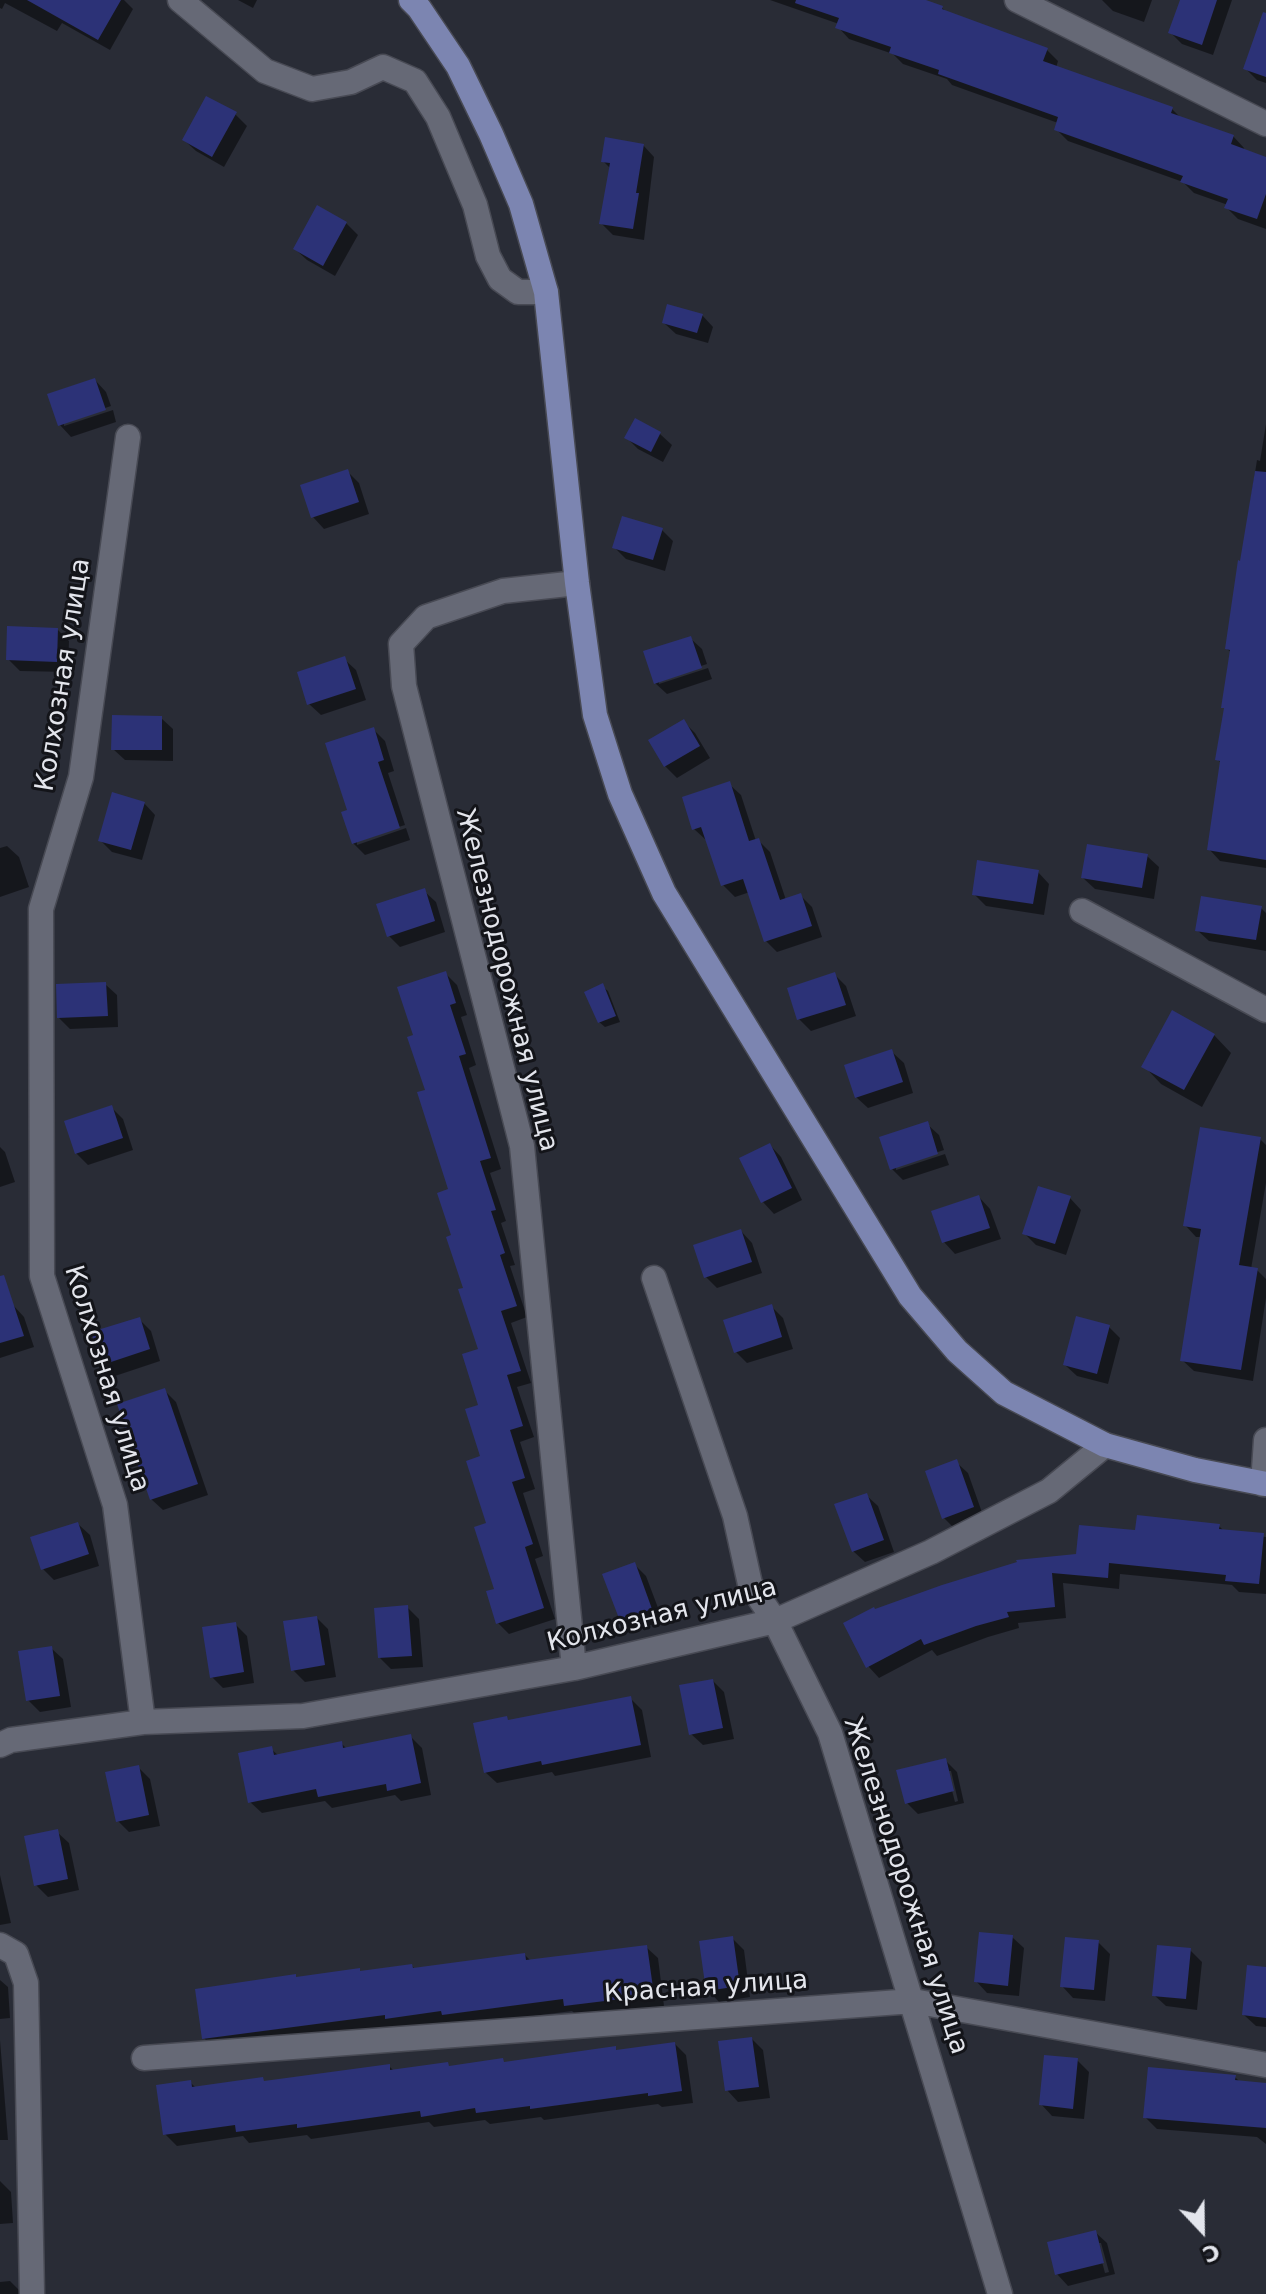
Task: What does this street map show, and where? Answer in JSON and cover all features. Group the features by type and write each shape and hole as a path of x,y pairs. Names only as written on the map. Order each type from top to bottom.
{"main road":[{"path":"419,3 458,66 491,134 521,204 546,292 577,583 595,715 620,794 664,893 910,1296 957,1351 1004,1393 1105,1445 1195,1470 1265,1484"}],"street":[{"path":"180,0 265,71 312,89 351,82 383,67 415,81 438,117 475,205 488,256 500,279 518,292 546,292"},
{"path":"1017,0 1266,124"},
{"name":"Колхозная улица","path":"128,437 81,777 41,909 42,1276 115,1505 143,1722"},
{"name":"Железнодорожная улица","path":"574,1668 522,1146 404,686 401,644 426,617 503,591 577,583"},
{"path":"1082,911 1266,1010"},
{"name":"Железнодорожная улица","path":"654,1278 735,1516 750,1584 775,1621 830,1733 1000,2294"},
{"path":"1265,1484 1266,1440"},
{"name":"Колхозная улица","path":"0,1745 11,1740 143,1722 303,1716 574,1668 775,1621 931,1552 1049,1491 1105,1445"},
{"path":"0,1945 16,1954 26,1983 32,2294"},
{"name":"Красная улица","path":"144,2058 913,2001 1266,2065"}],"building":[{"path":"27,0 121,0 98,40"},
{"path":"796,0 926,0 943,6 942,9 1048,48 1043,61 1173,107 1171,113 1234,135 1231,144 1266,157 1266,194 1257,219 1224,208 1228,199 1180,182 1183,176 1054,130 1058,117 938,74 939,70 889,53 891,47 835,28 839,18 795,3"},
{"path":"1180,0 1217,0 1202,45 1168,33"},
{"path":"1263,12 1266,13 1266,77 1243,69"},
{"path":"206,96 237,112 212,157 182,140"},
{"path":"605,137 644,144 633,229 599,224 610,163 601,162"},
{"path":"317,205 347,222 323,266 293,249"},
{"path":"667,304 703,314 697,333 662,323"},
{"path":"95,378 106,410 58,426 47,394"},
{"path":"635,418 661,432 651,452 624,438"},
{"path":"348,469 359,502 311,518 300,485"},
{"path":"1255,471 1266,472 1266,860 1207,850 1220,761 1215,760 1230,650 1225,649"},
{"path":"622,516 663,528 653,560 612,548"},
{"path":"7,626 58,628 57,662 6,660"},
{"path":"691,636 702,668 654,684 643,651"},
{"path":"345,656 356,689 307,705 297,672"},
{"path":"112,715 162,716 162,750 111,750"},
{"path":"684,719 700,746 664,767 648,740"},
{"path":"374,727 384,760 378,762 400,828 352,844 341,812 347,810 325,743"},
{"path":"730,781 749,841 759,838 780,900 801,893 812,926 764,942 743,879 721,886 701,827 692,830 682,797"},
{"path":"112,792 145,802 131,850 98,841"},
{"path":"1087,844 1148,854 1142,888 1081,878"},
{"path":"977,860 1039,870 1033,904 972,895"},
{"path":"425,888 435,921 387,937 376,904"},
{"path":"1201,896 1262,906 1256,940 1195,931"},
{"path":"446,971 456,1003 450,1005 466,1054 459,1056 491,1158 480,1161 496,1210 491,1211 505,1253 500,1255 517,1306 501,1311 521,1371 507,1375 523,1426 510,1430 525,1478 512,1482 533,1544 525,1547 544,1608 496,1624 486,1591 494,1589 474,1527 486,1523 466,1461 480,1456 465,1409 478,1405 462,1354 478,1349 458,1289 463,1288 446,1237 451,1235 437,1193 448,1189 417,1092 425,1090 407,1037 413,1035 397,987"},
{"path":"835,972 846,1005 797,1020 787,988"},
{"path":"106,982 108,1016 57,1018 56,984"},
{"path":"603,983 616,1016 598,1023 584,992"},
{"path":"1172,1010 1215,1034 1184,1090 1141,1067"},
{"path":"892,1049 903,1082 855,1098 844,1065"},
{"path":"112,1105 123,1138 75,1154 64,1121"},
{"path":"928,1121 938,1154 890,1170 879,1137"},
{"path":"1200,1127 1261,1137 1239,1265 1258,1268 1241,1370 1180,1361 1201,1229 1183,1226"},
{"path":"770,1143 792,1188 761,1203 739,1158"},
{"path":"1038,1186 1071,1196 1055,1244 1022,1234"},
{"path":"979,1195 990,1228 942,1243 931,1211"},
{"path":"741,1229 752,1262 704,1278 693,1245"},
{"path":"4,1275 24,1336 0,1343 0,1276"},
{"path":"772,1304 782,1337 734,1353 723,1320"},
{"path":"1076,1316 1110,1325 1097,1374 1063,1365"},
{"path":"140,1317 150,1349 102,1365 91,1332"},
{"path":"165,1388 198,1484 150,1500 117,1404"},
{"path":"957,1459 974,1507 942,1519 925,1471"},
{"path":"867,1493 884,1540 852,1552 834,1504"},
{"path":"1137,1515 1220,1524 1219,1529 1264,1533 1259,1584 1225,1581 1226,1575 1109,1563 1108,1578 1052,1573 1055,1607 1007,1612 1009,1617 924,1645 921,1639 866,1668 843,1623 874,1607 1016,1560 1076,1554 1079,1525 1135,1530"},
{"path":"78,1522 89,1554 41,1570 30,1537"},
{"path":"635,1562 652,1609 620,1621 602,1574"},
{"path":"408,1605 412,1656 378,1658 374,1608"},
{"path":"317,1616 325,1665 291,1671 283,1621"},
{"path":"236,1622 244,1672 210,1678 202,1627"},
{"path":"52,1646 60,1696 26,1701 18,1651"},
{"path":"713,1679 723,1728 689,1735 679,1685"},
{"path":"631,1696 641,1745 484,1773 473,1723 507,1716 508,1720"},
{"path":"411,1734 421,1783 387,1791 386,1784 318,1797 316,1789 248,1803 238,1753 272,1746 274,1755 342,1741 343,1748"},
{"path":"946,1758 954,1791 905,1804 896,1770"},
{"path":"139,1765 149,1815 116,1822 105,1772"},
{"path":"58,1829 68,1879 34,1886 24,1836"},
{"path":"979,1932 1013,1935 1008,1986 974,1982"},
{"path":"733,1936 740,1986 706,1991 699,1941"},
{"path":"1065,1937 1099,1940 1094,1990 1060,1987"},
{"path":"647,1945 654,1995 564,2006 563,1999 442,2015 441,2011 385,2019 385,2015 202,2039 195,1989 296,1974 296,1977 412,1964 413,1968 525,1953 526,1960"},
{"path":"1157,1945 1191,1948 1186,1999 1152,1996"},
{"path":"1247,1965 1266,1967 1266,2018 1242,2015"},
{"path":"752,2037 759,2087 725,2091 718,2041"},
{"path":"675,2042 682,2091 530,2109 530,2106 476,2113 475,2108 421,2117 420,2111 297,2128 297,2124 236,2132 235,2125 163,2135 156,2085 191,2080 192,2087 263,2077 264,2081 390,2064 390,2070 503,2058 504,2062 616,2046 616,2050"},
{"path":"1044,2055 1078,2058 1073,2109 1039,2105"},
{"path":"1148,2067 1236,2075 1235,2080 1266,2083 1266,2128 1143,2118"},
{"path":"1096,2230 1104,2263 1055,2275 1047,2242"}]}
